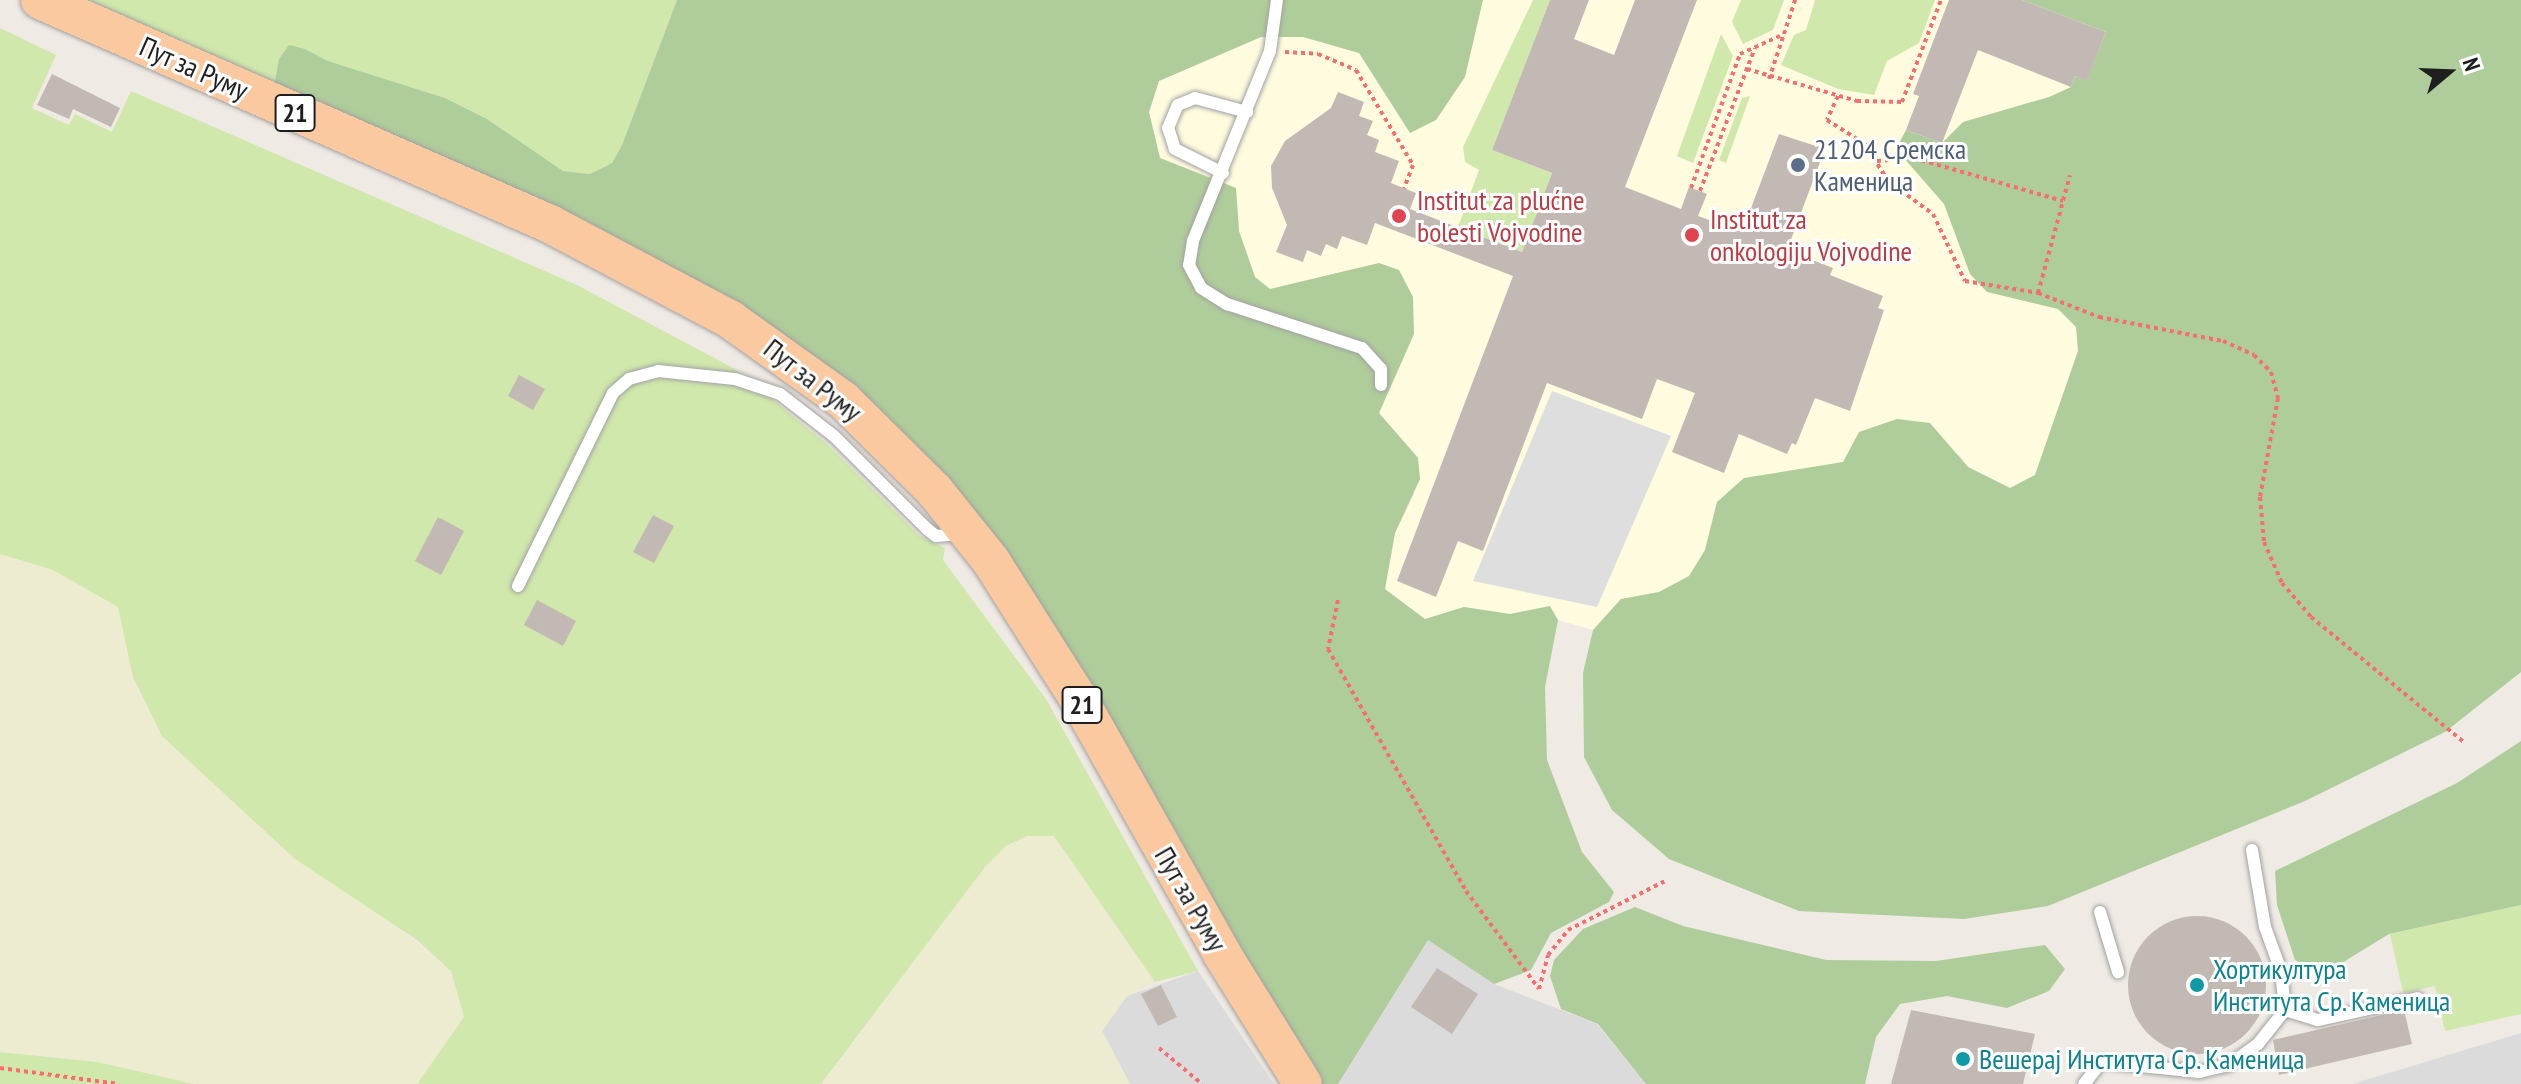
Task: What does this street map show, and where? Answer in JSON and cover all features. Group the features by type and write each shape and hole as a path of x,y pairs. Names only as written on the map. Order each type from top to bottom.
{"main road":[{"name":"Пут за Руму","path":"40,0 550,224 684,292 769,343 843,400 890,443 970,533 1078,698 1222,954 1303,1084"}],"lane":[{"path":"1277,0 1270,51 1193,241 1189,265 1201,288 1227,304 1362,348 1381,369 1381,385"},
{"path":"1223,173 1175,149 1168,128 1178,105 1195,98 1247,112"},
{"path":"518,586 613,393 629,379 658,371 735,379 780,394 834,436 936,536 970,533"},
{"path":"2084,1084 2101,1062 2199,1072 2229,1065 2258,1044 2285,1010 2281,971 2265,927 2252,850"},
{"path":"2100,912 2118,972"},
{"path":"2285,1010 2318,1020 2418,998"}],"path":[{"path":"1769,79 1795,0"},
{"path":"1747,69 1769,79 1838,96 1902,102 1941,0"},
{"path":"1691,188 1740,54 1784,34"},
{"path":"1700,191 1755,47"},
{"path":"1270,51 1318,54 1356,70 1413,165 1404,188"},
{"path":"1838,96 1827,120 1858,138 1877,161 1888,181 1933,214 1960,276 2038,293 2099,317 2223,341 2254,355 2271,372 2278,398 2260,497 2264,542 2282,583 2311,617 2465,743"},
{"path":"1877,161 1914,158 2063,201"},
{"path":"2038,293 2070,175"},
{"path":"1338,600 1328,649 1466,891 1539,989 1548,955 1568,930 1665,881"},
{"path":"1159,1048 1202,1084"},
{"path":"0,1068 119,1084"}],"shaded area":[{"path":"1483,0 2173,0 2078,350 2035,475 2010,488 1968,467 1960,455 1843,462 1717,502 1705,550 1689,577 1659,592 1621,599 1593,630 1558,620 1549,606 1510,614 1464,607 1425,619 1398,601 1385,589 1395,533 1414,494 1418,457 1379,413 1414,334 1379,263 1270,289 1255,277 1239,231 1236,188 1160,158 1149,112 1159,81 1261,37 1303,37 1359,53 1410,132"},
{"path":"1552,391 1671,436 1597,607 1473,581"},
{"path":"1428,940 1494,984 1597,1024 1646,1084 1338,1084"},
{"path":"1198,971 1274,1084 1130,1084 1102,1031 1127,996"},
{"path":"2521,1033 2521,1084 2352,1084 2379,1076"}],"green space":[{"path":"71,0 677,0 622,145 612,163 590,174 563,171 487,119 445,98 328,61 305,49 279,59 273,91"},
{"path":"677,0 1483,0 1465,77 1436,120 1410,133 1359,53 1303,37 1261,37 1159,81 1149,112 1160,158 1236,188 1239,231 1255,277 1270,289 1379,263 1399,270 1413,297 1414,334 1379,413 1418,458 1420,479 1395,533 1385,589 1425,619 1464,607 1510,614 1550,606 1558,620 1545,687 1547,760 1582,852 1614,892 1609,902 1551,933 1531,970 1494,984 1428,940 1338,1084 1318,1084 862,396 273,91 279,59 289,45 305,49 328,61 445,98 487,119 563,171 590,174 612,163 622,145"},
{"path":"1533,0 1550,0 1492,150 1552,173 1522,252 1458,227 1479,170 1465,162 1463,147"},
{"path":"1741,0 1784,0 1773,30 1743,44 1732,22"},
{"path":"1815,0 1935,0 1919,43 1887,61 1874,95 1838,89 1781,65 1794,35 1806,30"},
{"path":"2022,0 2521,0 2521,672 2445,732 2305,801 2048,906 1964,919 1799,911 1669,859 1612,810 1584,757 1583,673 1593,630 1621,599 1659,592 1689,576 1705,550 1717,502 1744,478 1843,462 1859,432 1897,419 1930,423 1968,467 2010,488 2035,475 2078,351 2076,327 2058,309 1987,292 1970,274 1944,204 1896,149 1906,130 1942,143 1963,122 2049,97 2071,87 2075,76 2087,80 2106,32"},
{"path":"0,28 56,55 32,108 69,125 75,114 112,132 131,91 577,285 735,369 827,444 919,535 945,548 943,560 1046,699 1198,971 1155,982 1054,836 1027,836 1006,846 985,867 821,1084 417,1084 464,1017 451,971 417,940 295,859 162,736 133,677 118,607 53,570 0,554"},
{"path":"1721,34 1733,56 1693,163 1677,156"},
{"path":"1750,96 1726,163 1719,160 1742,98"},
{"path":"0,554 53,570 118,607 133,677 162,736 451,971 464,1017 417,1084 194,1084 97,1062 0,1052"},
{"path":"2521,741 2521,905 2389,934 2332,969 2312,970 2295,960 2277,905 2275,871 2457,783"},
{"path":"1027,836 1054,836 1155,982 1127,996 1102,1031 1130,1084 822,1084 985,867 1006,846"},
{"path":"2521,905 2521,1014 2445,1031 2435,986 2403,993 2390,934"},
{"path":"1635,907 1683,926 1826,960 1936,961 2045,945 2065,969 2049,991 2007,1008 1947,996 1900,1004 1876,1037 1865,1084 1646,1084 1598,1024 1561,1009 1550,976 1554,960 1583,929"},
{"path":"0,1052 97,1062 194,1084 0,1084"}],"building":[{"path":"1550,0 1589,0 1574,39 1614,55 1635,0 1697,0 1625,187 1681,209 1689,187 1697,190 1707,194 1698,216 1742,232 1779,134 1825,149 1787,250 1833,268 1830,275 1883,296 1878,308 1884,310 1850,411 1815,398 1796,445 1792,443 1787,454 1739,434 1724,473 1672,452 1695,393 1657,379 1642,419 1547,383 1483,551 1458,541 1436,597 1397,581 1513,276 1375,223 1367,245 1342,236 1337,249 1326,244 1321,256 1307,250 1303,262 1276,252 1287,225 1272,188 1271,166 1285,141 1331,108 1338,92 1364,102 1359,116 1373,121 1367,135 1379,140 1375,152 1399,161 1391,183 1416,193 1410,209 1522,252 1552,173 1492,150"},
{"path":"1949,0 2022,0 2106,32 2087,81 2075,76 2071,87 1978,50 1942,143 1906,130 1919,96 1913,94"},
{"path":"52,74 120,108 111,127 73,109 69,119 37,105"},
{"path":"519,375 545,389 533,410 508,396"},
{"path":"653,515 674,526 654,563 633,552"},
{"path":"438,517 464,531 441,575 415,561"},
{"path":"537,600 576,621 563,646 524,625"},
{"name":"Хортикултура Института Ср. Каменица","path":"2197,916 2223,921 2246,936 2261,959 2266,985 2261,1011 2246,1034 2223,1049 2197,1054 2171,1049 2148,1034 2133,1011 2128,985 2133,959 2148,936 2171,921"},
{"path":"1437,968 1478,994 1452,1034 1411,1007"},
{"path":"1161,985 1177,1017 1158,1026 1141,994"},
{"name":"Вешерај Института Ср. Каменица","path":"1911,1010 2035,1034 2023,1084 1891,1084"},
{"path":"2404,1010 2412,1044 2279,1075 2273,1040"}],"place":[{"name":"21204 Сремска Каменица","path":"1798,165"},
{"name":"Institut za plućne bolesti Vojvodine","path":"1399,216"},
{"name":"Institut za onkologiju Vojvodine","path":"1692,235"},
{"name":"Хортикултура Института Ср. Каменица","path":"2197,985"},
{"name":"Вешерај Института Ср. Каменица","path":"1963,1059"}]}
